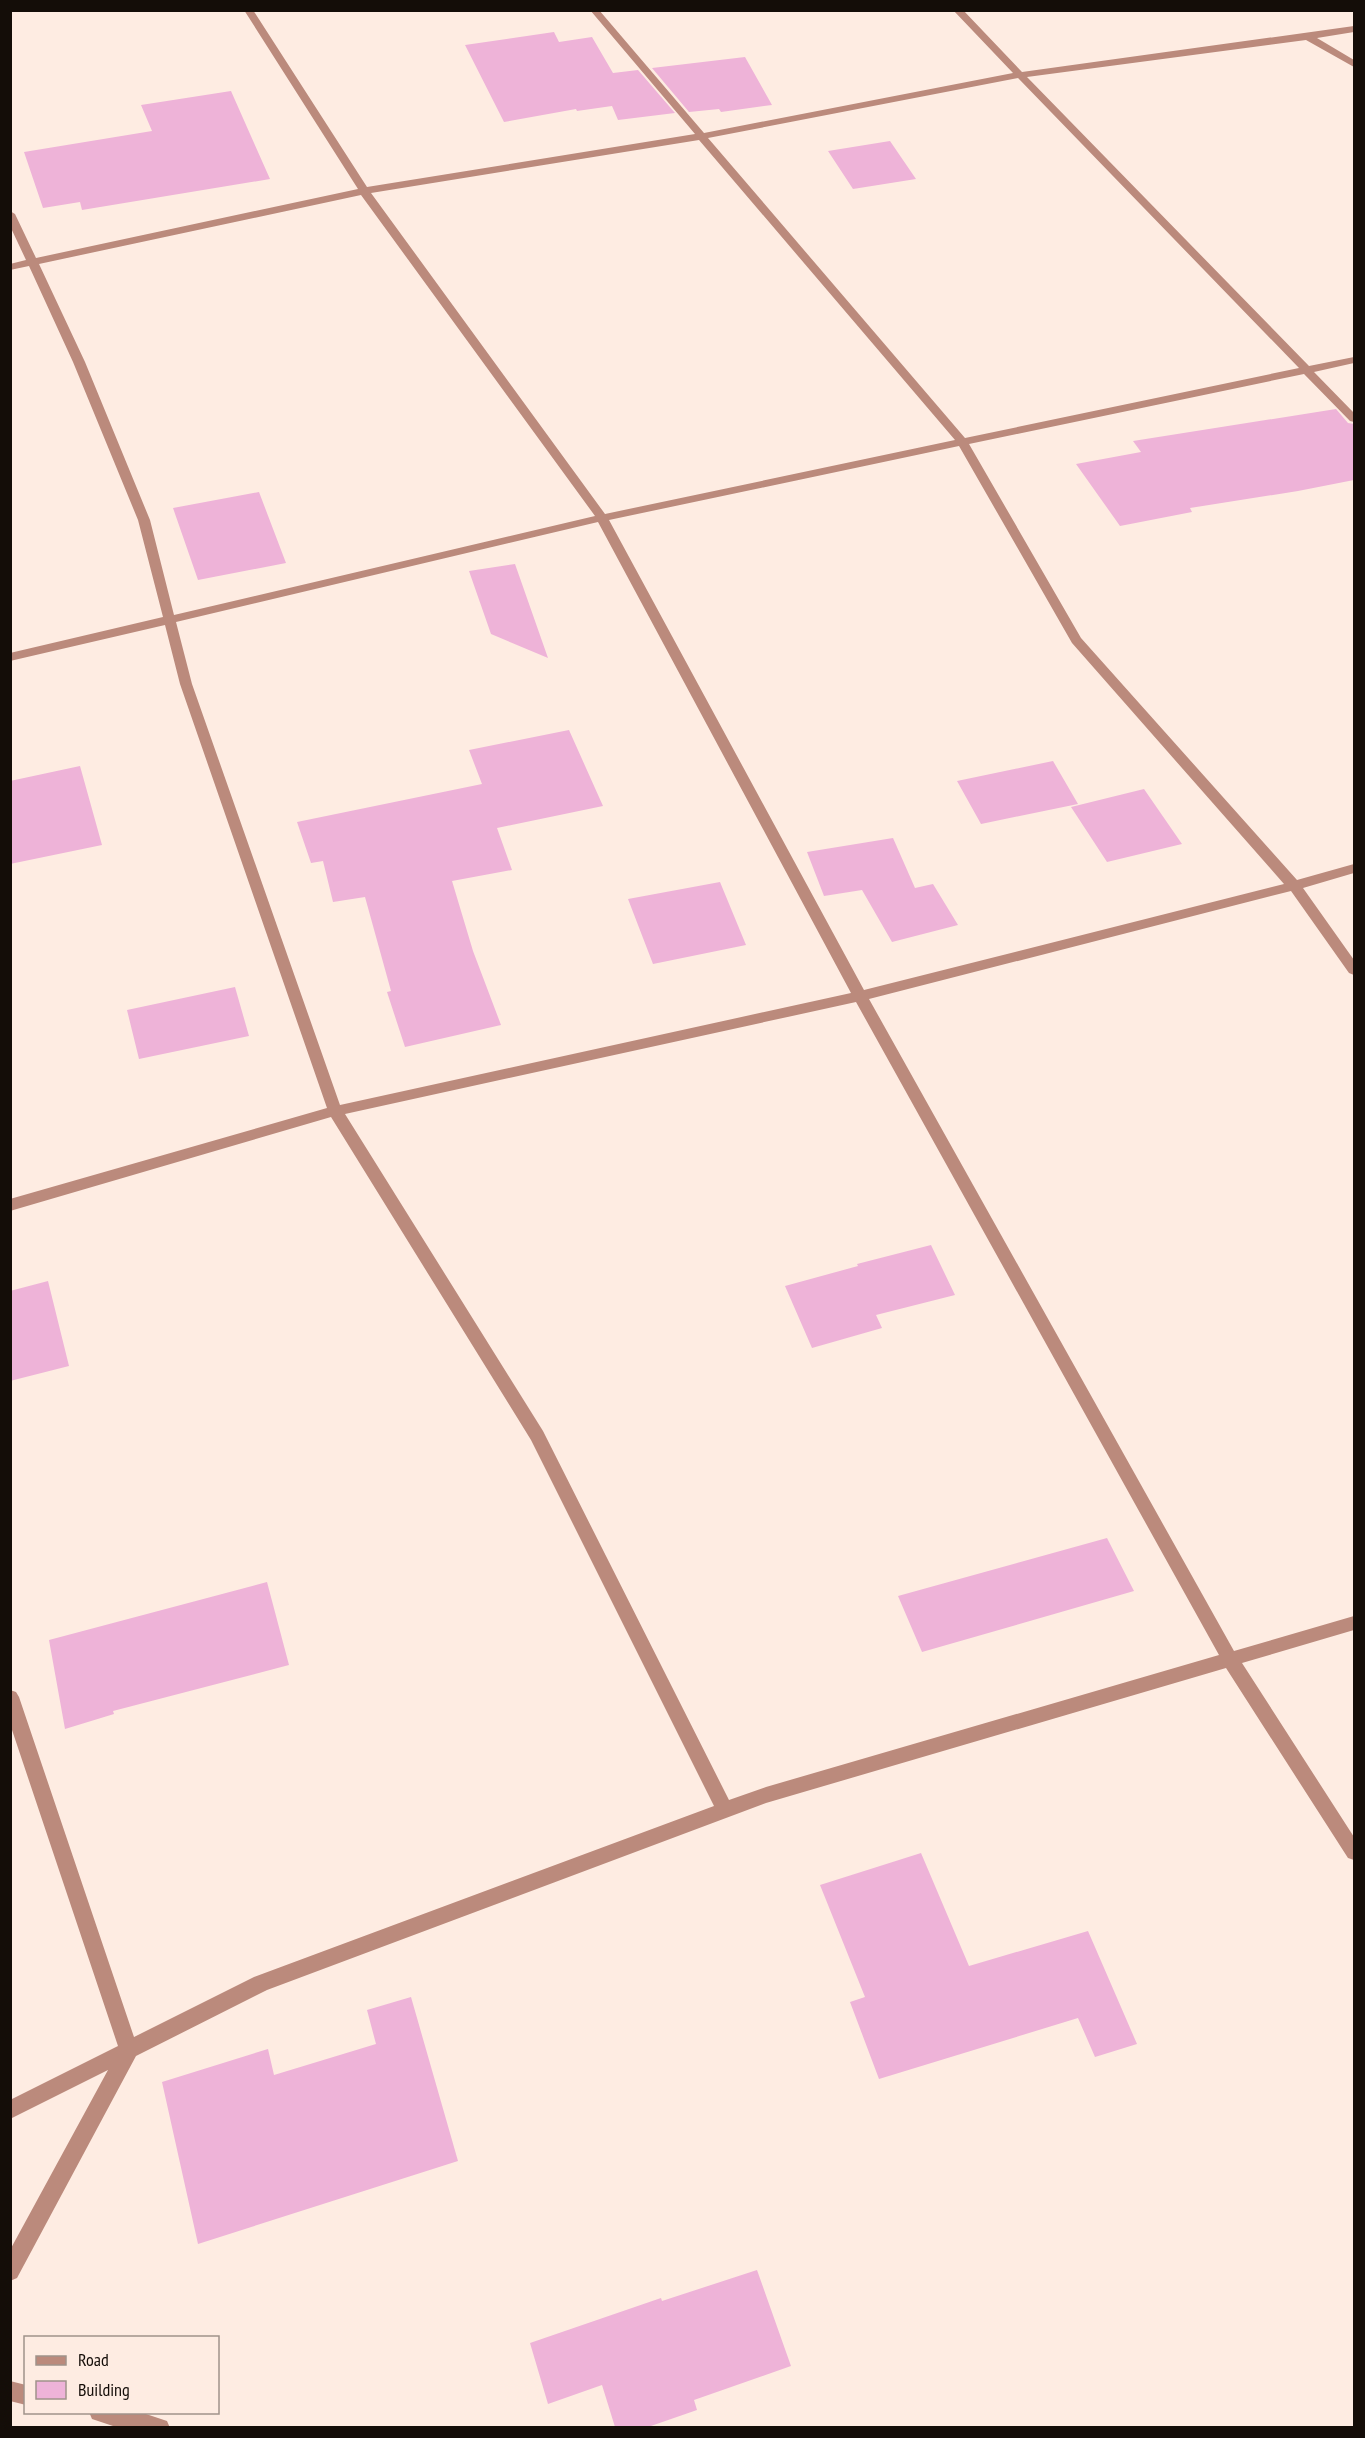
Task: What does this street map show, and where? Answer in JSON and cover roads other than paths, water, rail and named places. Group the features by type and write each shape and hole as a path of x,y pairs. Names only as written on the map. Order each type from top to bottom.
{"street":[{"path":"248,10 364,190 602,518 860,996 1230,1659 1354,1852"},
{"path":"594,10 962,442 1076,640 1294,886 1354,970"},
{"path":"957,10 1354,419"},
{"path":"10,267 364,190 703,136 1020,75 1354,29"},
{"path":"1308,37 1354,64"},
{"path":"10,214 79,362 144,520 186,684 335,1111 537,1436 725,1810"},
{"path":"10,657 602,518 1354,360"},
{"path":"10,1205 335,1111 860,996 1294,886 1354,868"},
{"path":"10,2110 261,1983 766,1795 1354,1623"},
{"path":"10,1697 129,2050 10,2271"},
{"path":"107,2414 160,2427"}]}
